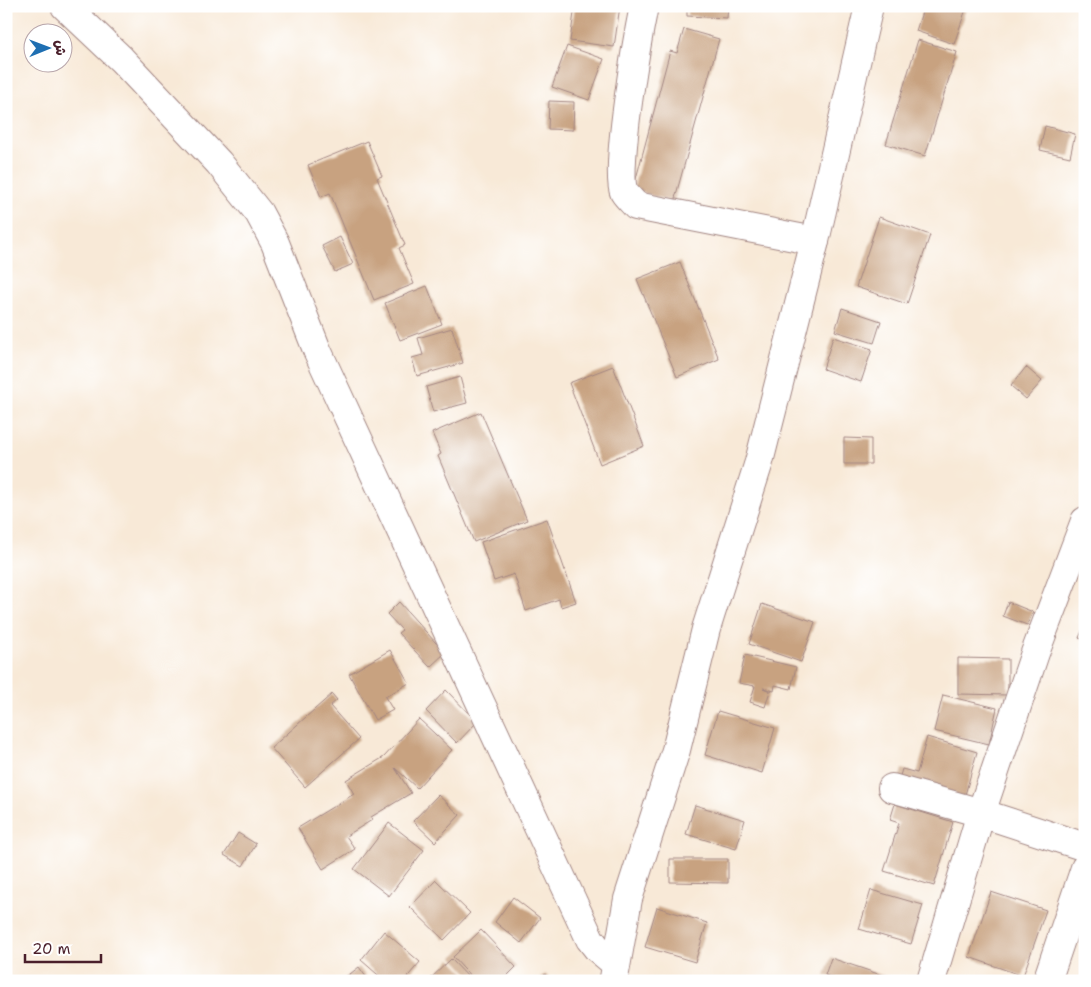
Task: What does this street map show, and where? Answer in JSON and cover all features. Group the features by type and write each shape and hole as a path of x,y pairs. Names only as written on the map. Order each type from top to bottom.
{"street":[{"path":"65,6 127,66 219,163 259,213 275,243 329,377 590,939 615,972"},
{"path":"644,6 624,136 622,171 624,191 636,206 815,241"},
{"path":"615,972 628,899 676,750 706,629 758,462 815,241 869,6"},
{"path":"931,981 981,813 1035,653 1085,521"},
{"path":"892,788 981,813 1085,847"},
{"path":"1047,981 1085,868"}],"building":[{"path":"575,6 620,6 614,47 570,41"},
{"path":"687,6 728,6 727,18 687,16"},
{"path":"924,6 967,6 954,44 916,31"},
{"path":"684,29 719,39 674,202 633,190 670,51 677,53"},
{"path":"918,40 957,52 925,156 886,144"},
{"path":"567,46 604,59 589,100 552,87"},
{"path":"549,101 574,102 573,130 548,129"},
{"path":"1045,126 1075,134 1070,157 1040,150"},
{"path":"367,141 382,176 377,178 405,245 399,248 414,284 374,300 330,193 321,197 308,165"},
{"path":"879,217 930,235 907,304 856,287"},
{"path":"340,237 353,264 335,272 322,246"},
{"path":"680,262 719,359 677,377 637,279"},
{"path":"427,286 442,324 400,340 385,303"},
{"path":"842,308 881,321 874,343 835,331"},
{"path":"452,328 463,363 417,376 412,358 423,355 418,338"},
{"path":"833,337 872,349 861,382 823,369"},
{"path":"613,366 644,446 600,464 569,383"},
{"path":"1026,367 1042,381 1026,399 1011,386"},
{"path":"460,377 467,403 433,412 426,387"},
{"path":"481,412 527,520 474,542 438,456 441,454 432,433"},
{"path":"844,438 871,439 871,464 844,464"},
{"path":"547,519 576,602 561,607 559,599 526,611 514,574 494,581 481,542"},
{"path":"399,602 445,653 430,667 398,633 402,630 387,614"},
{"path":"1008,602 1033,612 1027,625 1003,616"},
{"path":"762,604 815,622 801,662 749,644"},
{"path":"1085,624 1085,640 1079,638"},
{"path":"390,650 409,683 385,697 393,710 375,720 349,674"},
{"path":"745,655 796,667 791,689 775,685 774,691 763,688 770,691 765,707 750,702 755,686 739,683"},
{"path":"958,658 1008,659 1008,695 958,694"},
{"path":"446,690 477,722 457,743 426,711"},
{"path":"332,694 337,700 330,706 359,739 305,787 271,748"},
{"path":"943,695 997,708 989,744 934,731"},
{"path":"718,711 775,728 762,773 705,755"},
{"path":"419,719 452,750 417,788 395,768 411,793 371,817 372,820 346,836 355,849 323,869 298,828 354,794 346,780 384,757"},
{"path":"927,737 977,752 963,802 898,783 902,769 917,773"},
{"path":"438,795 460,815 435,842 413,821"},
{"path":"895,804 953,822 934,886 884,871 899,823 890,820"},
{"path":"695,805 745,820 736,849 686,834"},
{"path":"389,823 424,850 389,896 354,869"},
{"path":"238,833 256,844 243,866 224,855"},
{"path":"670,859 728,859 728,883 670,882"},
{"path":"436,880 470,913 444,940 410,907"},
{"path":"871,890 923,905 911,944 859,929"},
{"path":"991,892 1046,910 1023,976 969,957"},
{"path":"513,897 540,918 521,943 495,922"},
{"path":"657,907 707,923 695,962 645,947"},
{"path":"481,930 516,967 502,981 475,981 453,957"},
{"path":"384,931 420,962 404,981 385,981 361,960"},
{"path":"831,958 896,981 841,981 825,975"},
{"path":"451,959 472,981 428,981"},
{"path":"359,967 369,981 341,981"},
{"path":"545,974 552,981 539,981"}]}
